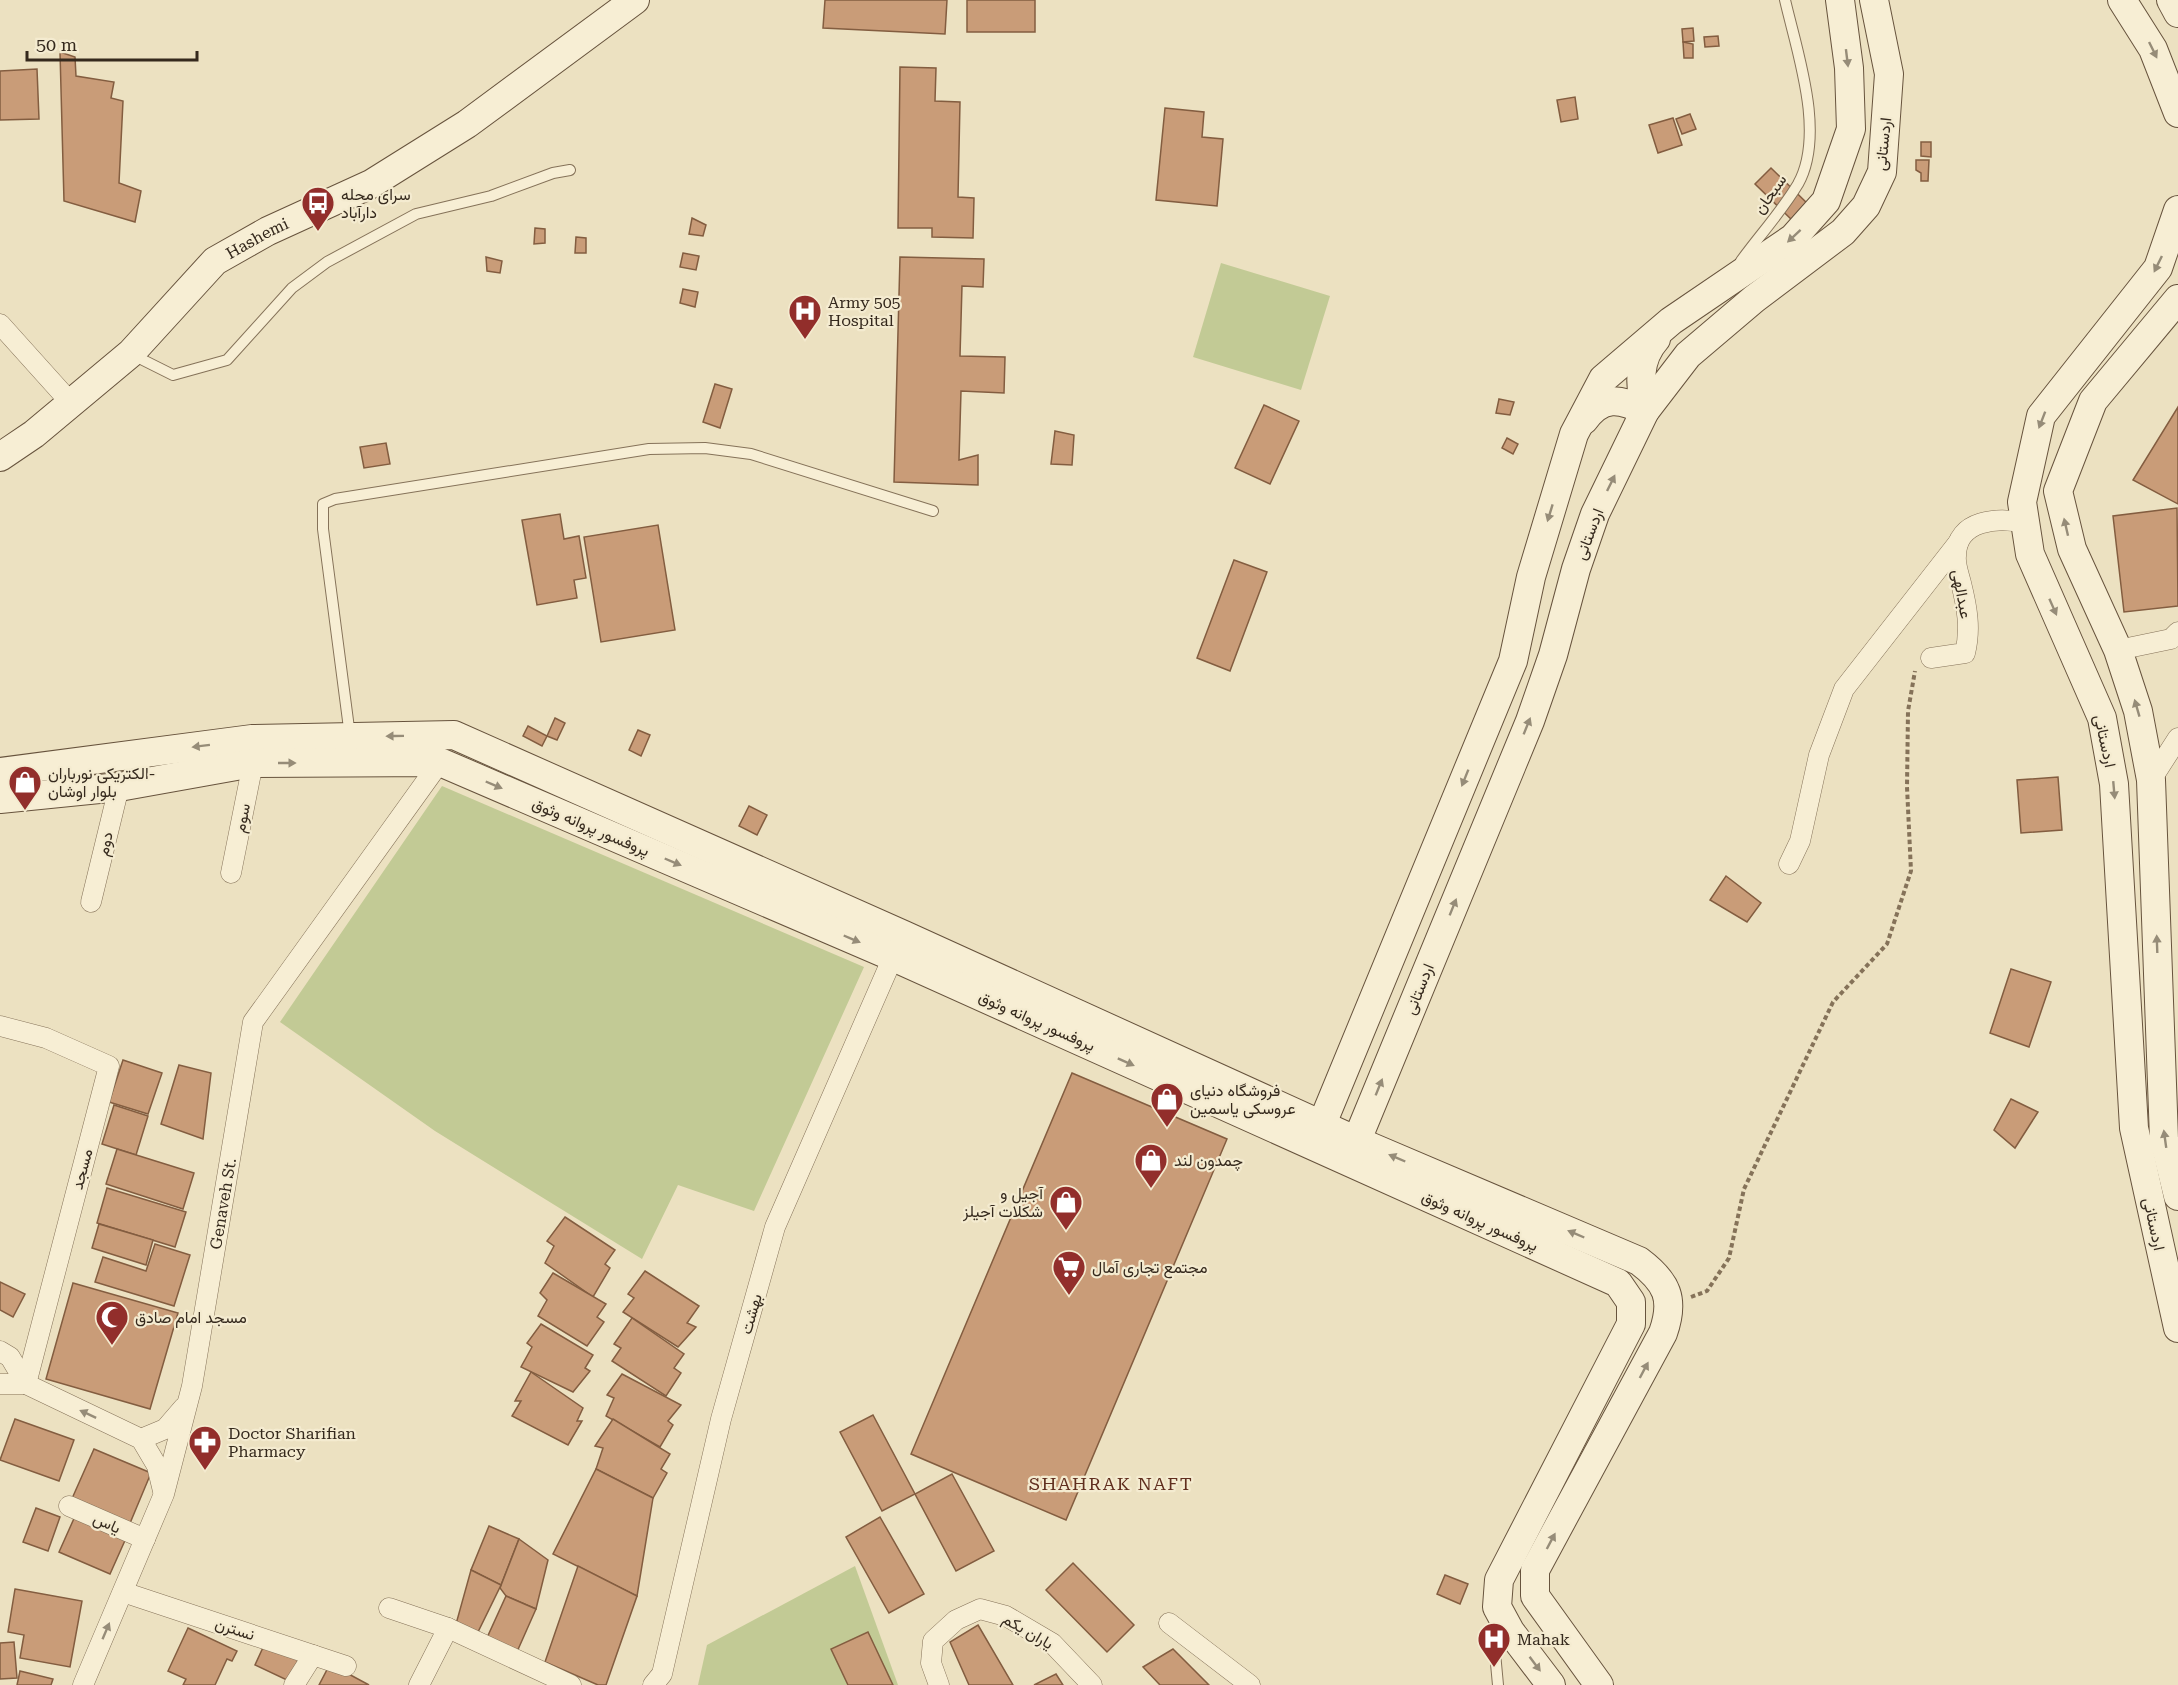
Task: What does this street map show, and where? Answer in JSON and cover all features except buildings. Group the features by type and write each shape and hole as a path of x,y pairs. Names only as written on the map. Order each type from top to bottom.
{"main road":[{"name":"Hashemi","path":"0,457 71,403 130,353 215,261 259,236 371,184 467,124 634,0"},
{"name":"اردستانی","path":"1317,1136 1513,661 1530,577 1574,434 1604,379 1671,321 1793,238 1827,201 1851,129 1848,68 1840,0"},
{"name":"اردستانی","path":"1352,1151 1530,721 1553,655 1576,568 1595,514 1645,411 1688,356 1754,299 1843,232 1866,206 1882,172 1889,74 1874,0"},
{"path":"2122,0 2153,49 2178,113"},
{"path":"2171,0 2178,13"},
{"name":"اردستانی","path":"2178,210 2158,268 2041,416 2022,502 2030,554 2102,718 2114,784 2134,1128 2167,1239 2178,1328"},
{"name":"اردستانی","path":"2178,299 2093,401 2058,491 2072,549 2118,650 2139,711 2151,780 2164,1139 2178,1196"},
{"path":"1645,411 1639,381 1647,349 1671,321"},
{"path":"1574,434 1592,408 1609,400 1629,403 1645,411"},
{"path":"440,762 464,739"},
{"name":"پروفسور پروانه وثوق","path":"0,772 117,757 252,751 352,750 464,739 899,946 1317,1136 1638,1261 1657,1274 1668,1293 1669,1305"},
{"name":"پروفسور پروانه وثوق","path":"352,750 440,762 899,946"},
{"name":"پروفسور پروانه وثوق","path":"0,799 119,787 252,751"},
{"path":"117,757 119,787"},
{"name":"پروفسور پروانه وثوق","path":"1352,1151 1618,1283 1631,1302 1631,1324 1499,1580 1498,1610"},
{"path":"1599,1685 1535,1596 1535,1570 1663,1333 1670,1315 1669,1305"},
{"path":"1535,1596 1498,1610 1510,1631 1551,1685"}],"street":[{"path":"0,324 71,403"},
{"path":"1789,864 1800,841 1819,755 1844,689 1967,529 2003,519 2025,523"},
{"name":"عبدالهی","path":"1932,658 1965,653 1969,636 1966,604 1955,556 1958,543"},
{"path":"2118,650 2171,639 2178,632"},
{"path":"2151,780 2178,738"},
{"name":"سوم","path":"231,873 252,751"},
{"name":"Genaveh St.","path":"83,1685 164,1494 187,1403 253,1022 440,762"},
{"name":"دوم","path":"91,902 119,787"},
{"name":"بهشت","path":"653,1685 662,1674 721,1419 775,1227 899,946"},
{"name":"مسجد","path":"0,1026 46,1038 109,1066 26,1384"},
{"path":"0,1351 10,1357 26,1384"},
{"path":"0,1384 26,1384 141,1439 157,1466 164,1494"},
{"path":"141,1439 165,1429 187,1403"},
{"name":"یاس","path":"69,1506 145,1539"},
{"name":"نسترن","path":"123,1592 346,1666"},
{"path":"390,1608 448,1628 571,1685"},
{"name":"یاران یکم","path":"939,1685 931,1663 933,1641 956,1620 980,1609 1006,1616 1052,1642 1092,1685"},
{"path":"1169,1623 1250,1685"},
{"path":"419,1685 448,1628"},
{"path":"294,1685 313,1655"}],"lane":[{"name":"سبحان","path":"1722,287 1799,182 1811,138 1803,74 1785,0"},
{"path":"130,353 173,375 227,360 292,288 327,262 416,214 491,196 553,173 570,170"},
{"path":"352,750 323,529 323,504 335,499 649,449 705,448 751,454 933,511"},
{"path":"1498,1610 1494,1642 1498,1685"}],"path":[{"path":"1669,1305 1707,1292 1729,1258 1744,1189 1833,1002 1887,944 1911,872 1907,787 1908,711 1916,662 1932,658"}],"green space":[{"path":"1221,263 1330,296 1301,390 1193,357"},
{"path":"442,786 864,967 754,1211 678,1185 642,1259 435,1131 280,1022"},
{"path":"855,1566 898,1685 698,1685 707,1645"}],"place":[{"name":"سرای محله دارآباد","path":"318,232"},
{"name":"Army 505 Hospital","path":"805,340"},
{"name":"الکتریکی نورباران- بلوار اوشان","path":"25,811"},
{"name":"فروشگاه دنیای عروسکی یاسمین","path":"1167,1128"},
{"name":"چمدون لند","path":"1151,1189"},
{"name":"آجیل و شکلات آجیلز","path":"1066,1231"},
{"name":"مجتمع تجاری آمال","path":"1069,1296"},
{"name":"مسجد امام صادق","path":"112,1346"},
{"name":"Doctor Sharifian Pharmacy","path":"205,1471"},
{"name":"Mahak","path":"1494,1668"}],"district":[{"name":"SHAHRAK NAFT","path":"1111,1483"}]}
